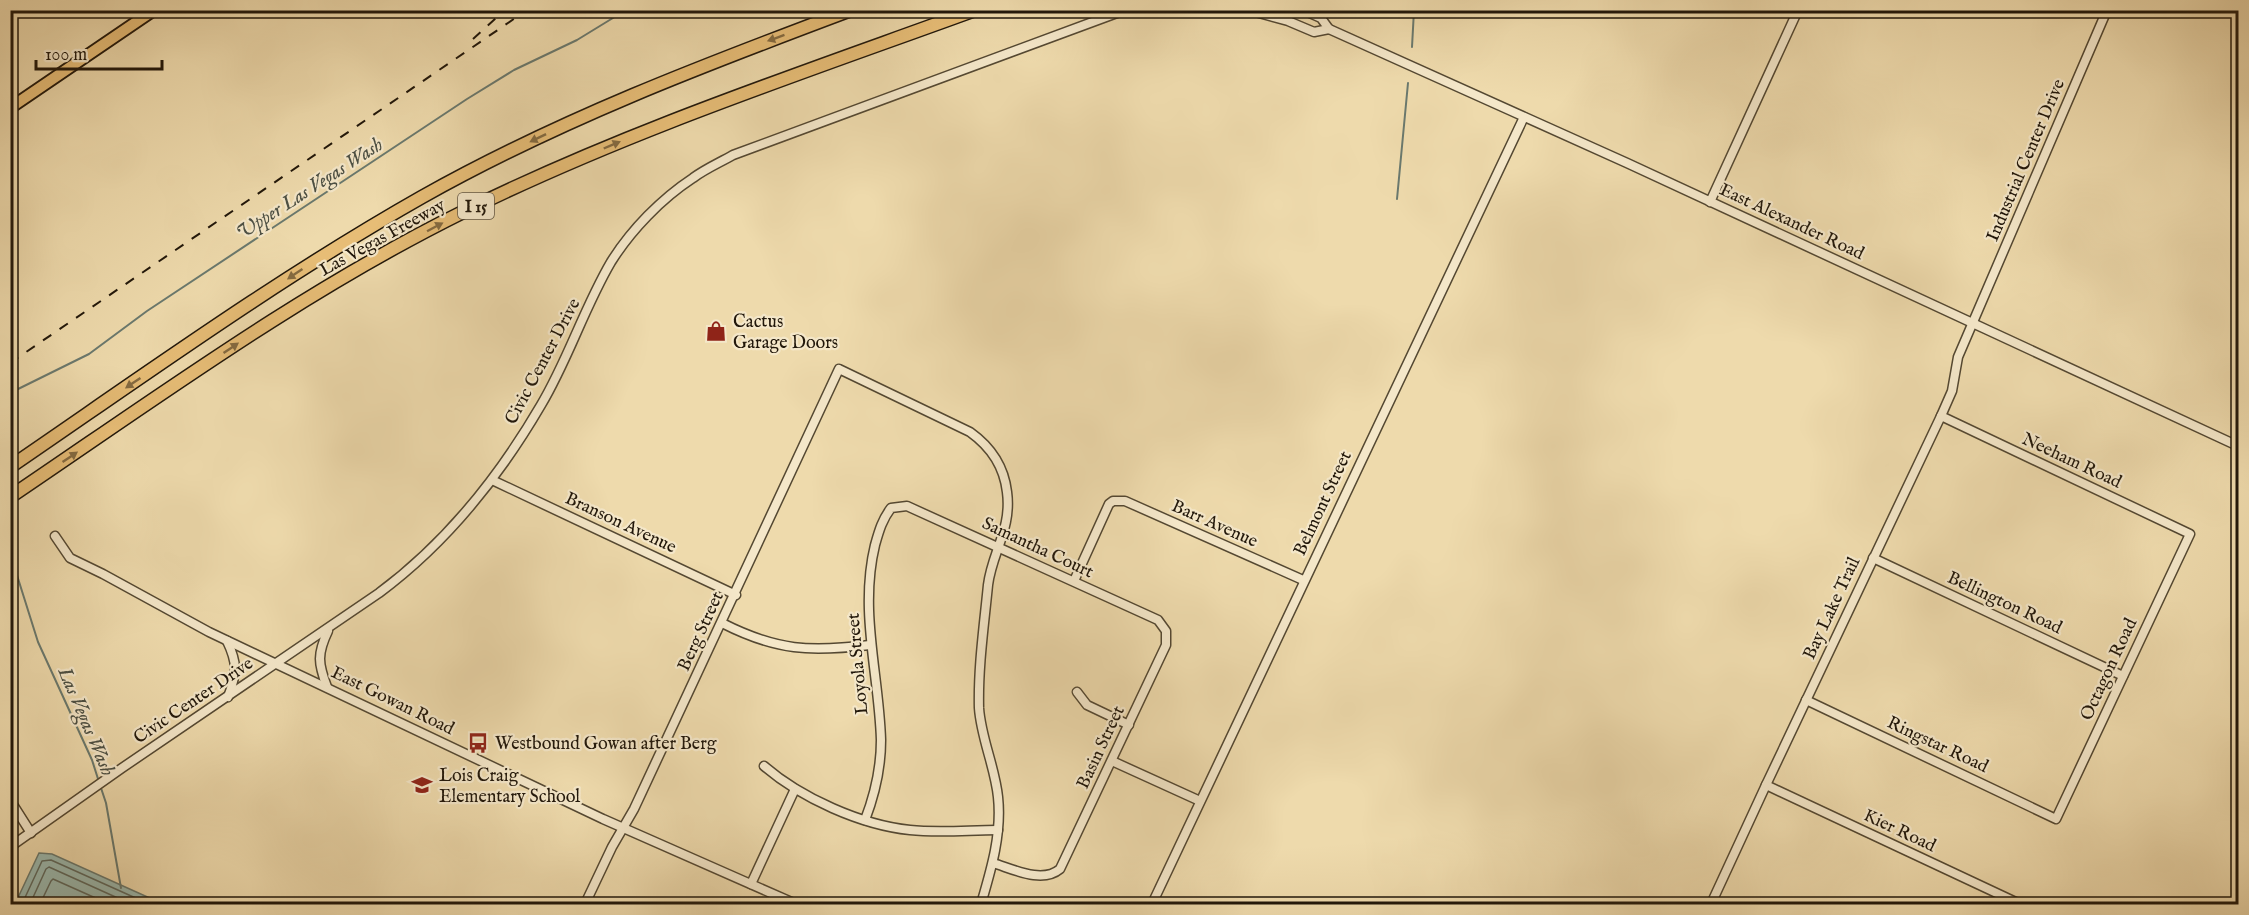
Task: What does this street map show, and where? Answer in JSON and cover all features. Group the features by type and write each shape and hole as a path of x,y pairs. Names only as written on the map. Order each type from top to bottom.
{"highway":[{"name":"Las Vegas Freeway","path":"12,466 327,253 491,160 587,114 701,66 851,10"},
{"name":"Las Vegas Freeway","path":"16,493 257,331 373,260 460,213 553,169 660,124 975,10"}],"main road":[{"path":"10,108 154,10"}],"street":[{"name":"Civic Center Drive","path":"10,847 122,768 330,628 398,578 448,532 492,480 542,405 612,262 648,214 692,178 733,155 1125,10"},
{"name":"East Alexander Road","path":"1248,10 1288,21 1314,32 1329,29"},
{"name":"East Alexander Road","path":"1303,10 1321,18 1329,29 1972,322 2238,447"},
{"path":"1710,202 1798,10"},
{"name":"Industrial Center Drive","path":"1972,322 2107,10"},
{"name":"Belmont Street","path":"1152,904 1303,580 1524,117"},
{"name":"Bay Lake Trail","path":"1711,904 1941,416 1952,391 1958,357 1972,322"},
{"name":"Berg Street","path":"585,904 634,809 736,595 839,369 946,419 970,432 987,445 1000,468 1007,492 1007,519 999,547"},
{"name":"Neeham Road","path":"1941,416 2190,534"},
{"name":"Branson Avenue","path":"492,480 736,595"},
{"name":"Barr Avenue","path":"1074,581 1109,504 1113,501 1125,501 1303,580"},
{"name":"Samantha Court","path":"891,508 907,506 999,547 1158,620 1166,631"},
{"name":"Loyola Street","path":"865,820 875,793 881,739 870,645 867,600 869,569 882,520 891,508"},
{"name":"Octagon Road","path":"2056,819 2190,534"},
{"name":"East Gowan Road","path":"55,536 70,558 227,640 623,828 796,904"},
{"path":"981,904 993,863 998,830 999,798 982,727 979,698 988,581 999,547"},
{"name":"Bellington Road","path":"1874,558 2123,676"},
{"path":"722,624 743,634 786,647 828,650 870,645"},
{"path":"327,687 319,660 320,651 330,628"},
{"name":"Basin Street","path":"993,863 1039,876 1053,874 1060,869 1166,645 1166,631"},
{"path":"227,640 236,665 235,677 228,696"},
{"path":"1077,692 1086,705 1129,725"},
{"name":"Ringstar Road","path":"1806,700 2056,819"},
{"path":"1112,761 1200,801"},
{"path":"764,766 795,789 883,826 912,830 998,830"},
{"name":"Kier Road","path":"1766,784 2020,904"},
{"path":"751,884 795,789"},
{"path":"10,800 32,833"}],"water":[{"path":"39,853 52,854 163,904 15,904"}],"waterway":[{"name":"Upper Las Vegas Wash","path":"10,393 89,354 147,311 467,99 514,70 577,40 626,10"},
{"name":"Las Vegas Wash","path":"1412,47 1414,10"},
{"name":"Las Vegas Wash","path":"1397,199 1408,83"},
{"name":"Las Vegas Wash","path":"10,553 38,642 92,760 99,782"},
{"name":"Las Vegas Wash","path":"101,788 106,803 121,888"}],"railway":[{"path":"473,39 505,10"},
{"path":"10,363 527,10"}],"place":[{"name":"Cactus Garage Doors","path":"716,331"},
{"name":"Westbound Gowan after Berg","path":"478,743"},
{"name":"Lois Craig Elementary School","path":"422,785"}]}
